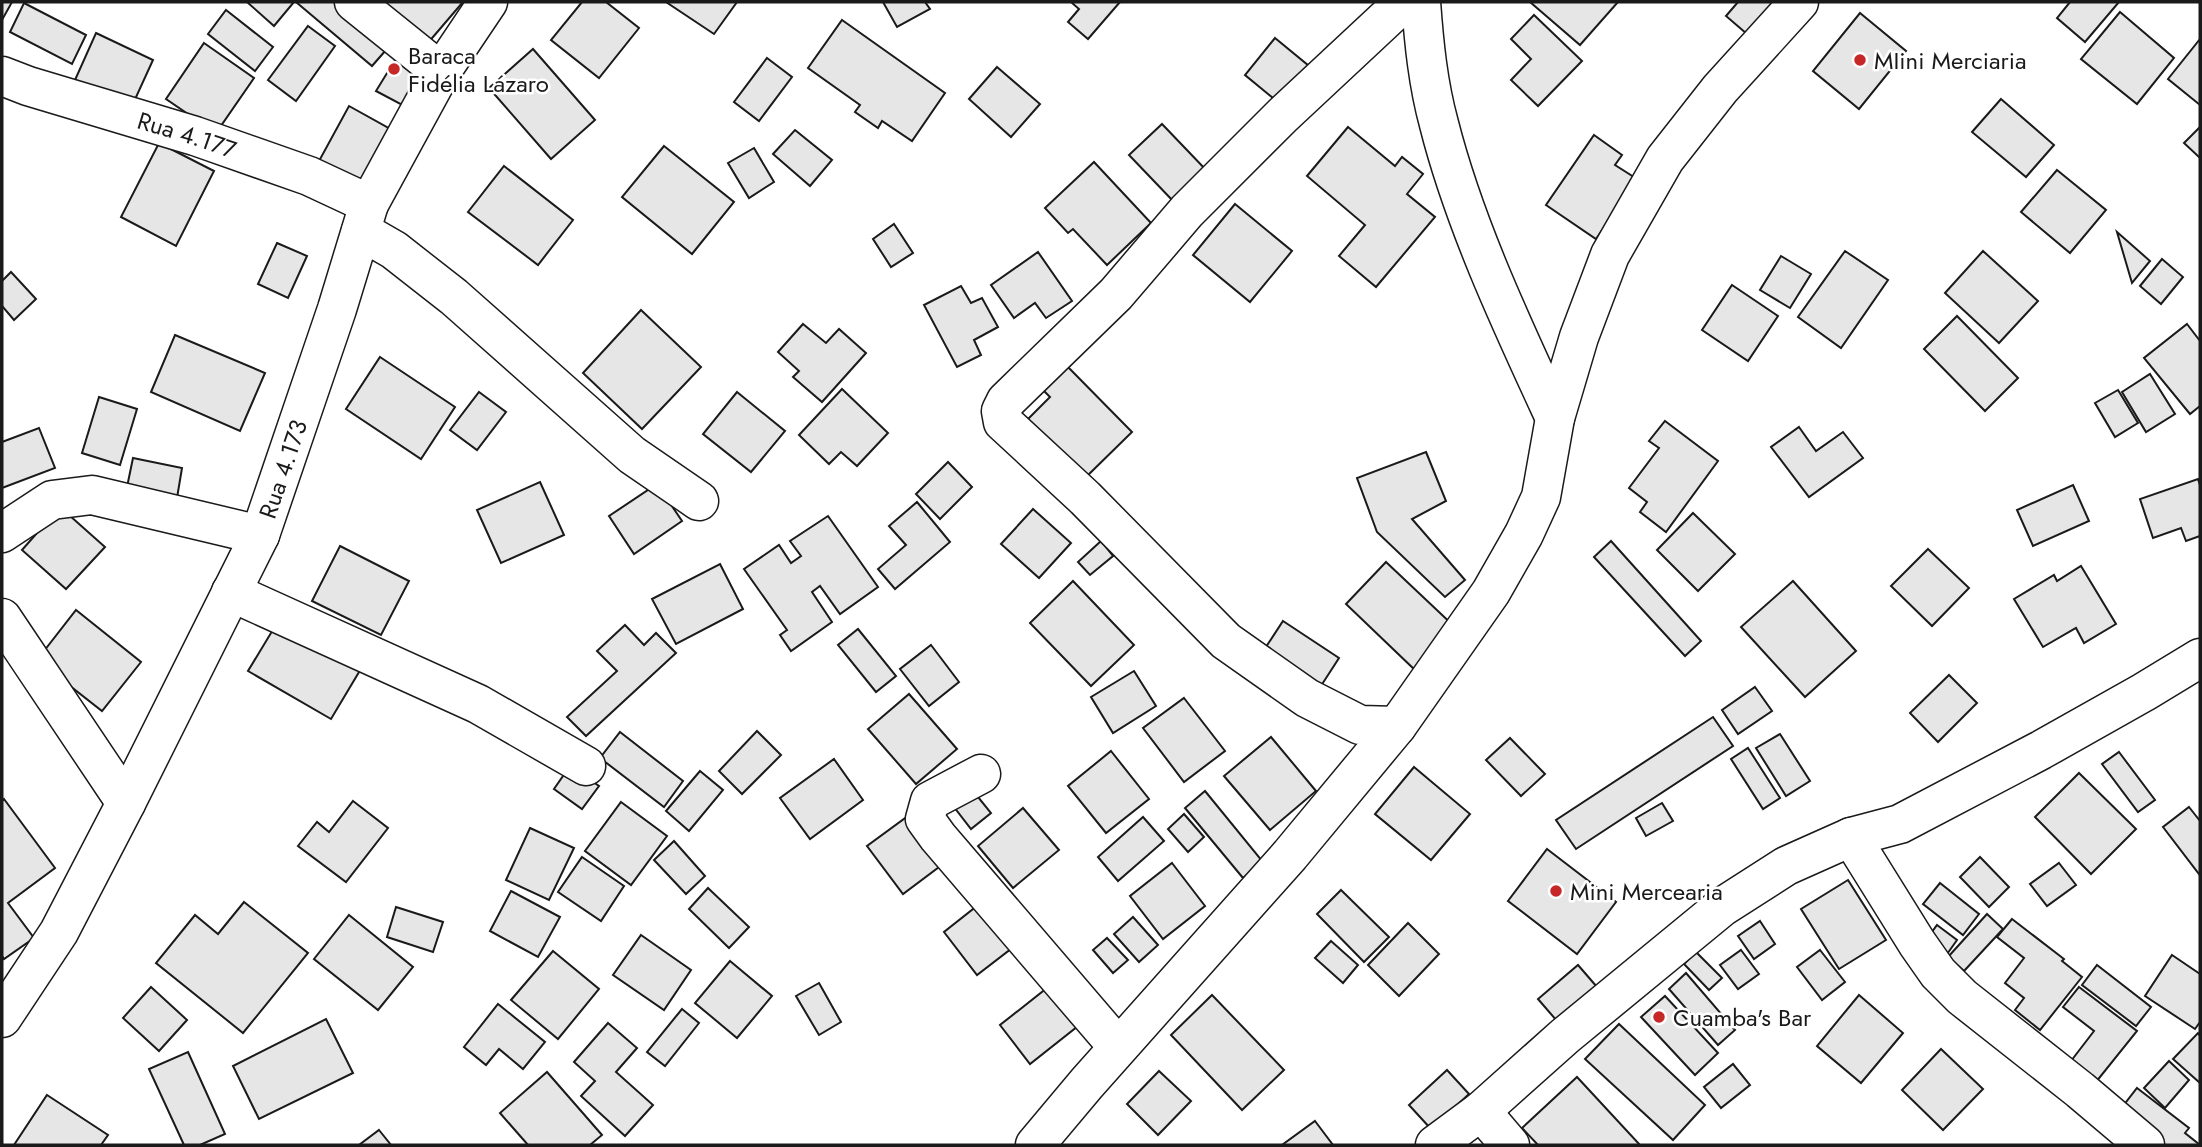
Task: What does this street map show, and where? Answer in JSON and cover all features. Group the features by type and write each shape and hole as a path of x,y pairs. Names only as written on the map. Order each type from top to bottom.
{"street":[{"path":"354,2 441,72"},
{"name":"Rua 4.173","path":"2,1018 59,932 260,535 365,218 441,72 488,2"},
{"path":"1396,726 1360,725 1307,698 1226,641 1085,498 1003,422 1001,411 1006,401 1116,294 1187,211 1283,115 1404,2"},
{"path":"1421,2 1424,50 1438,123 1456,180 1500,295 1555,418"},
{"path":"1035,1145 1118,1047 1290,855 1396,726 1490,592 1524,534 1541,496 1555,418 1579,337 1610,255 1665,159 1720,89 1799,2"},
{"name":"Rua 4.177","path":"2,76 195,136 309,176 365,218 394,250 454,297 632,455 699,501"},
{"path":"2,533 52,500 92,495 260,535"},
{"path":"231,592 478,704 586,766"},
{"path":"2,618 126,803"},
{"path":"1436,1145 1481,1111 1565,1037 1722,907 1786,866 1851,837 1900,824 2053,743 2200,658"},
{"path":"981,774 930,801 925,819 1118,1047"},
{"path":"1851,837 1938,973 1962,997 2145,1145"},
{"path":"1481,1111 1510,1145"}],"building":[{"path":"2,2 12,2 2,20"},
{"path":"247,2 294,2 274,26"},
{"path":"296,2 346,2 393,42 372,66"},
{"path":"377,2 463,2 427,44"},
{"path":"582,2 606,2 639,28 599,78 551,40"},
{"path":"666,2 737,2 714,34"},
{"path":"883,2 925,2 930,9 897,27"},
{"path":"1071,2 1120,2 1088,39 1068,22 1079,9"},
{"path":"1530,2 1618,2 1580,45"},
{"path":"1738,2 1782,2 1754,40 1726,16"},
{"path":"2070,2 2119,2 2085,42 2057,18"},
{"path":"24,3 86,35 72,64 10,32"},
{"path":"226,10 273,47 255,71 208,34"},
{"path":"2120,12 2174,58 2137,104 2081,59"},
{"path":"1860,13 1906,51 1859,109 1813,71"},
{"path":"1534,15 1582,61 1538,106 1511,80 1531,59 1511,39"},
{"path":"842,20 945,93 912,141 882,121 878,128 855,112 860,105 808,68"},
{"path":"308,26 335,46 296,101 268,80"},
{"path":"96,33 153,60 132,106 75,80"},
{"path":"1275,38 1309,66 1279,103 1245,75"},
{"path":"2200,39 2200,105 2168,79"},
{"path":"204,43 254,78 216,133 166,99"},
{"path":"533,49 595,120 551,159 489,88"},
{"path":"767,58 792,77 759,121 734,102"},
{"path":"395,60 423,77 406,107 376,91"},
{"path":"997,67 1040,104 1011,137 969,99"},
{"path":"2001,99 2054,145 2026,177 1972,132"},
{"path":"349,106 401,135 370,190 319,161"},
{"path":"1162,124 1208,172 1175,203 1129,155"},
{"path":"1348,127 1395,166 1402,157 1423,174 1407,194 1435,217 1376,287 1339,256 1365,225 1307,176"},
{"path":"2200,127 2200,158 2184,143"},
{"path":"795,130 832,160 810,186 773,154"},
{"path":"1594,135 1622,155 1615,165 1637,179 1596,239 1546,205"},
{"path":"159,143 214,171 176,246 121,217"},
{"path":"664,146 734,202 692,254 622,197"},
{"path":"754,148 774,182 749,198 728,163"},
{"path":"1094,162 1151,223 1107,265 1073,229 1068,233 1045,208"},
{"path":"504,166 573,220 538,265 468,212"},
{"path":"2057,170 2106,210 2070,253 2021,212"},
{"path":"1235,204 1292,251 1250,302 1193,255"},
{"path":"894,224 913,253 891,267 873,239"},
{"path":"2117,232 2150,261 2132,283"},
{"path":"277,243 307,256 288,298 258,284"},
{"path":"1845,251 1888,280 1841,348 1798,317"},
{"path":"1983,251 2038,301 1999,343 1945,293"},
{"path":"1038,252 1072,301 1046,318 1035,303 1014,318 991,285"},
{"path":"1781,256 1811,274 1790,308 1760,290"},
{"path":"2162,259 2183,277 2161,304 2140,286"},
{"path":"11,272 36,299 14,320 2,306 2,281"},
{"path":"1732,285 1778,316 1748,361 1702,330"},
{"path":"961,286 971,303 982,298 998,327 974,340 981,355 957,367 924,305"},
{"path":"641,310 701,367 642,429 583,373"},
{"path":"1957,316 2018,378 1985,411 1924,349"},
{"path":"803,324 826,343 839,329 866,353 822,402 793,377 799,371 778,352"},
{"path":"2187,324 2200,341 2200,406 2190,414 2144,358"},
{"path":"175,335 265,373 240,431 151,392"},
{"path":"380,357 455,407 421,459 346,409"},
{"path":"1066,365 1132,432 1084,479 1027,420 1050,397 1042,389"},
{"path":"2150,374 2175,414 2146,432 2122,392"},
{"path":"842,389 888,433 857,466 841,452 829,464 799,435"},
{"path":"2118,390 2138,423 2115,437 2095,403"},
{"path":"479,392 506,412 477,450 450,430"},
{"path":"737,392 785,431 751,472 703,434"},
{"path":"99,397 137,409 120,465 82,453"},
{"path":"1665,421 1718,461 1666,532 1640,512 1647,502 1629,488 1659,448 1649,441"},
{"path":"1799,427 1816,451 1843,432 1863,458 1809,497 1771,447"},
{"path":"39,428 55,468 2,488 2,442"},
{"path":"1426,452 1446,501 1412,519 1465,580 1445,597 1377,532 1357,478"},
{"path":"133,458 182,468 177,498 127,487"},
{"path":"948,462 972,487 940,519 916,494"},
{"path":"2198,479 2200,536 2186,541 2181,528 2153,538 2140,499"},
{"path":"540,482 564,535 501,563 477,510"},
{"path":"657,484 682,521 634,554 609,516"},
{"path":"2073,485 2089,521 2033,546 2017,510"},
{"path":"917,502 950,542 895,589 878,569 906,545 889,526"},
{"path":"60,507 105,547 66,589 22,550"},
{"path":"1033,509 1071,543 1039,578 1001,544"},
{"path":"1693,513 1735,554 1698,591 1657,550"},
{"path":"828,516 878,587 840,614 820,586 812,592 832,622 791,651 780,635 787,630 744,569 779,545 791,563 801,556 790,541"},
{"path":"1101,541 1113,556 1090,575 1078,562"},
{"path":"1611,541 1701,641 1685,656 1594,557"},
{"path":"340,546 409,581 381,635 312,601"},
{"path":"1928,549 1969,588 1932,626 1891,586"},
{"path":"1386,562 1457,629 1416,671 1346,604"},
{"path":"720,564 743,609 676,644 652,599"},
{"path":"2081,566 2116,624 2084,643 2076,628 2043,647 2014,599 2054,575 2057,581"},
{"path":"1073,581 1134,645 1091,686 1030,623"},
{"path":"1793,581 1856,651 1805,697 1741,627"},
{"path":"76,610 141,662 102,711 37,660"},
{"path":"280,618 362,667 331,719 248,671"},
{"path":"1283,621 1339,658 1319,689 1262,653"},
{"path":"625,625 644,645 656,633 676,653 586,736 567,717 617,671 597,651"},
{"path":"858,629 896,676 876,692 838,645"},
{"path":"931,645 959,682 929,706 900,669"},
{"path":"1134,671 1156,706 1113,733 1091,697"},
{"path":"1949,675 1977,703 1938,742 1910,713"},
{"path":"1755,687 1772,711 1738,734 1722,710"},
{"path":"909,694 957,749 916,784 868,729"},
{"path":"1184,698 1225,751 1184,782 1143,728"},
{"path":"1713,717 1733,746 1576,849 1556,820"},
{"path":"757,731 781,755 742,794 719,771"},
{"path":"620,732 683,781 664,807 600,758"},
{"path":"1780,734 1810,781 1786,796 1756,748"},
{"path":"1271,737 1316,791 1270,830 1224,776"},
{"path":"1510,738 1545,774 1521,796 1486,760"},
{"path":"1748,748 1780,798 1763,809 1731,759"},
{"path":"1111,751 1149,799 1106,833 1068,786"},
{"path":"2119,752 2155,800 2138,812 2102,764"},
{"path":"834,759 863,800 810,839 780,798"},
{"path":"570,766 599,786 582,809 554,789"},
{"path":"1414,767 1470,814 1431,860 1375,814"},
{"path":"700,771 723,790 689,831 666,811"},
{"path":"2079,773 2136,829 2091,874 2035,817"},
{"path":"1205,791 1263,862 1243,878 1185,808"},
{"path":"974,792 991,813 971,829 954,807"},
{"path":"4,799 55,868 8,903 34,938 4,959 2,801"},
{"path":"353,801 388,828 346,882 298,846 317,822 329,832"},
{"path":"621,802 667,836 631,885 585,851"},
{"path":"1662,803 1673,821 1646,836 1636,818"},
{"path":"2189,807 2200,821 2199,874 2163,827"},
{"path":"1023,808 1059,850 1013,888 978,846"},
{"path":"1184,814 1204,837 1188,852 1168,829"},
{"path":"908,816 943,864 903,894 867,846"},
{"path":"1143,817 1164,841 1118,881 1098,857"},
{"path":"530,828 574,848 549,900 506,880"},
{"path":"674,841 705,876 686,894 654,860"},
{"path":"1547,849 1616,902 1577,954 1508,901"},
{"path":"582,857 624,886 601,921 558,892"},
{"path":"1980,857 2009,887 1989,907 1960,877"},
{"path":"1172,863 1205,906 1163,939 1130,896"},
{"path":"2059,863 2076,885 2047,906 2030,884"},
{"path":"1848,880 1886,940 1839,969 1801,909"},
{"path":"1940,883 1979,914 1963,935 1923,904"},
{"path":"708,888 749,927 729,948 689,909"},
{"path":"1341,890 1389,937 1364,962 1317,914"},
{"path":"511,891 560,917 538,957 490,931"},
{"path":"244,902 308,953 243,1033 156,963 195,915 218,934"},
{"path":"982,902 1016,945 977,975 944,932"},
{"path":"396,907 443,922 433,952 387,937"},
{"path":"1987,914 2003,929 1964,971 1948,957"},
{"path":"349,915 413,967 378,1010 314,959"},
{"path":"1133,917 1158,945 1139,962 1114,934"},
{"path":"2012,919 2064,959 2062,961 2082,977 2040,1030 2015,1010 2024,998 2005,983 2024,958 1997,937"},
{"path":"1760,921 1775,944 1754,959 1738,936"},
{"path":"1408,923 1439,954 1399,996 1368,965"},
{"path":"1937,925 1957,940 1945,957 1924,943"},
{"path":"641,935 691,970 664,1010 613,975"},
{"path":"1107,938 1128,960 1113,973 1093,950"},
{"path":"1331,941 1358,965 1343,983 1315,958"},
{"path":"1741,950 1759,974 1738,989 1720,965"},
{"path":"1820,950 1845,982 1822,1000 1797,967"},
{"path":"553,951 599,989 558,1039 511,1000"},
{"path":"1696,952 1722,978 1709,990 1684,964"},
{"path":"2172,955 2200,974 2200,1022 2195,1029 2145,996"},
{"path":"730,961 772,996 737,1038 695,1003"},
{"path":"1578,965 1597,987 1557,1021 1538,999"},
{"path":"2097,965 2151,1007 2136,1026 2082,985"},
{"path":"1686,973 1735,1030 1718,1045 1669,989"},
{"path":"819,983 841,1022 819,1035 796,996"},
{"path":"151,987 187,1020 159,1051 123,1018"},
{"path":"2079,987 2137,1031 2096,1082 2071,1061 2094,1031 2063,1007"},
{"path":"1047,988 1078,1026 1030,1064 1000,1025"},
{"path":"1212,995 1284,1070 1242,1110 1171,1035"},
{"path":"1859,995 1903,1033 1861,1083 1817,1046"},
{"path":"1665,996 1718,1053 1695,1075 1641,1017"},
{"path":"498,1004 545,1042 523,1069 499,1049 486,1065 464,1047"},
{"path":"682,1009 699,1023 665,1066 647,1052"},
{"path":"326,1019 353,1073 259,1119 233,1066"},
{"path":"608,1023 637,1048 616,1072 653,1105 625,1136 581,1096 595,1081 574,1062"},
{"path":"1619,1024 1705,1105 1673,1140 1585,1059"},
{"path":"2198,1033 2200,1036 2200,1083 2173,1059"},
{"path":"1941,1049 1983,1089 1943,1130 1902,1090"},
{"path":"188,1052 225,1134 200,1145 184,1145 149,1069"},
{"path":"2169,1061 2189,1080 2165,1108 2144,1088"},
{"path":"1733,1064 1750,1085 1721,1108 1704,1087"},
{"path":"1447,1070 1469,1094 1431,1129 1409,1105"},
{"path":"1159,1071 1191,1101 1158,1135 1127,1104"},
{"path":"547,1072 602,1135 590,1145 528,1145 500,1113"},
{"path":"1577,1077 1640,1145 1538,1145 1522,1128"},
{"path":"2137,1088 2189,1128 2185,1133 2200,1145 2155,1145 2116,1115"},
{"path":"47,1095 108,1135 101,1145 14,1145"},
{"path":"1315,1121 1333,1145 1282,1145"},
{"path":"379,1130 391,1145 359,1145"}],"place":[{"name":"MIini Merciaria","path":"1860,60"},
{"name":"Baraca Fidélia Lázaro","path":"394,69"},
{"name":"Mini Mercearia","path":"1556,891"},
{"name":"Cuamba's Bar","path":"1659,1017"}]}
